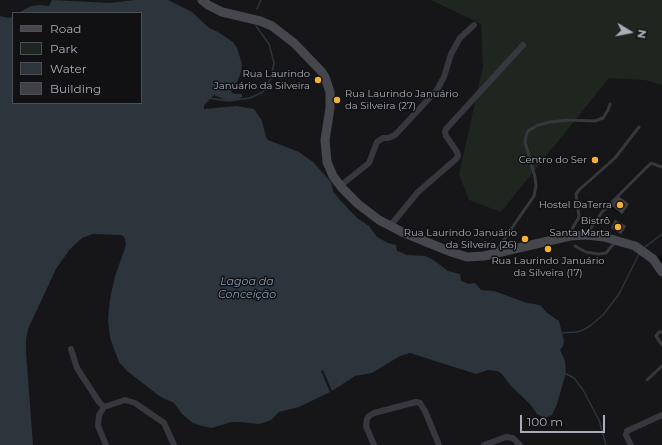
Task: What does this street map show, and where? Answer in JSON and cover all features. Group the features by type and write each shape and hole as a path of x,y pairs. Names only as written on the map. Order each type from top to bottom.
{"main road":[{"path":"202,0 222,12 260,21 272,26 294,43 320,70 328,84 330,100 325,140 325,155 330,168 340,186 367,211 390,226 459,255 475,257 570,236 586,235 617,240 635,246 645,252 653,259 662,272"}],"street":[{"path":"340,186 369,163 374,146 377,142 383,138 388,138 395,135 437,90 444,77 451,54 460,38 474,25"},
{"path":"390,226 418,192 456,159 458,156 457,152 446,136 446,129 523,45"},
{"path":"71,349 77,368 99,402 104,407"},
{"path":"106,445 98,426 99,414 104,407 125,400 135,403 164,423 174,445"},
{"path":"374,445 366,426 367,419 374,413 411,403 420,403 425,411 439,445"},
{"path":"631,445 626,435 627,431 662,415"},
{"path":"484,445 506,437 513,438 520,445"}],"lane":[{"path":"493,254 534,196 536,186 535,177 525,142 528,131 538,125 550,122 568,120 595,121 603,118 610,104"},
{"path":"570,236 579,217 576,194 615,158 639,127"},
{"path":"586,235 602,212 651,162 662,167"},
{"path":"576,246 586,252 598,254 606,253 617,240"},
{"path":"662,332 659,332 656,336 662,345"},
{"path":"647,380 662,366"}],"green space":[{"path":"431,0 662,0 662,85 645,80 609,78 501,212 469,200 459,175 483,66 481,24"}],"water":[{"name":"Lagoa da Conceição","path":"52,0 109,3 135,0 168,0 192,12 209,28 233,42 237,48 242,64 238,80 231,92 235,94 242,94 242,97 238,99 225,100 214,95 204,105 204,109 236,106 254,109 262,121 268,140 299,152 313,162 331,182 333,191 340,200 357,218 369,226 377,237 388,243 396,245 397,251 407,255 425,256 432,259 448,271 460,274 461,281 469,284 475,283 481,290 494,291 527,303 540,305 546,312 559,321 564,341 560,350 565,361 566,373 557,404 552,415 545,418 537,414 530,404 512,387 501,373 497,371 488,370 476,374 410,353 400,356 372,373 355,376 332,391 299,407 279,412 271,420 266,422 259,424 231,422 212,428 193,423 182,414 174,403 158,395 127,371 119,362 110,338 108,319 110,299 115,276 126,244 125,239 120,235 93,234 82,238 70,249 56,269 28,329 26,352 33,445 0,445 0,16 12,17 12,104 142,104 142,12 20,12 31,6 49,6"}],"pier":[{"path":"323,370 332,391 330,392 321,371"}],"building":[{"name":"Hostel DaTerra","path":"618,196 629,204 622,214 611,205"},
{"name":"Bistrô Santa Marta","path":"615,220 626,226 621,234 611,228"}],"waterway":[{"path":"257,9 261,0"},
{"path":"208,98 229,101 250,98 263,92 271,78 274,63 269,44 256,26"},
{"path":"645,247 662,234"},
{"path":"560,333 577,332 583,330 603,315 619,294 639,254"},
{"path":"566,374 574,378 583,390 599,420 606,445"}],"place":[{"name":"Rua Laurindo Januário da Silveira","path":"318,80"},
{"name":"Rua Laurindo Januário da Silveira (27)","path":"337,100"},
{"name":"Centro do Ser","path":"595,160"},
{"name":"Hostel DaTerra","path":"620,205"},
{"name":"Bistrô Santa Marta","path":"618,227"},
{"name":"Rua Laurindo Januário da Silveira (26)","path":"525,239"},
{"name":"Rua Laurindo Januário da Silveira (17)","path":"548,249"}]}
